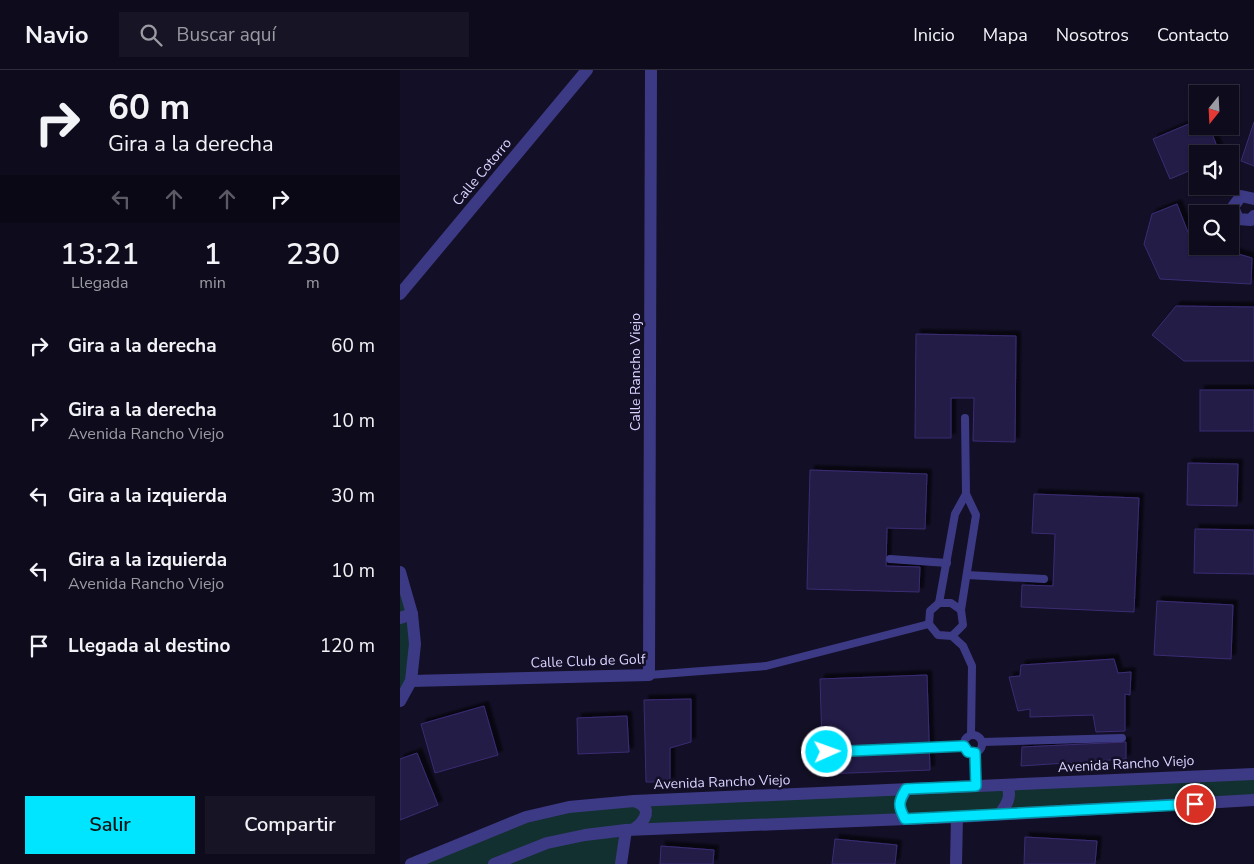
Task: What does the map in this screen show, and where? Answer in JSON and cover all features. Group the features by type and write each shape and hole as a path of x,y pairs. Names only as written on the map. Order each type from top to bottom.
{"street":[{"name":"Calle Cotorro","path":"400,294 587,70"},
{"name":"Calle Rancho Viejo","path":"649,675 651,70"},
{"path":"1253,219 1238,219 1233,207 1241,196 1254,198"},
{"path":"400,572 406,616 415,644 411,681 400,700"},
{"name":"Calle Club de Golf","path":"411,681 649,675"},
{"name":"Avenida Rancho Viejo","path":"411,864 526,817 568,807 634,801 1254,774"},
{"path":"1000,814 1010,796 1007,785"},
{"path":"905,819 900,805 901,798 906,789"},
{"path":"494,864 547,843 585,835 630,829 958,817 1254,800"},
{"path":"630,829 640,825 644,821 645,815 645,809 642,805 634,801"},
{"path":"956,864 958,817"},
{"path":"621,864 630,829"}],"lane":[{"path":"952,636 962,625 961,610 976,515 966,494 965,418"},
{"path":"940,603 955,514 966,494"},
{"path":"890,559 946,563"},
{"path":"966,575 1044,579"},
{"path":"961,610 952,602 940,603 930,611 929,624 938,635 952,636 964,646 972,666 971,735"},
{"name":"Calle Club de Golf","path":"649,675 766,666 929,624"},
{"path":"971,735 978,736 982,742 981,749 975,753 968,752 964,746 965,739 971,735"},
{"path":"982,742 1122,738"},
{"path":"827,752 964,746"},
{"path":"975,753 976,786"}],"green space":[{"path":"400,572 415,644 400,701"},
{"path":"1254,774 1254,800 626,830 625,864 411,864 569,807"}],"building":[{"path":"1254,122 1254,166 1241,161"},
{"path":"1189,124 1189,135 1213,135 1216,145 1189,145 1189,171 1170,179 1153,139"},
{"path":"1177,204 1189,235 1189,255 1239,254 1252,258 1251,284 1160,279 1144,244 1152,214"},
{"path":"1176,306 1254,307 1254,361 1184,361 1152,335"},
{"path":"916,334 1016,336 1015,442 973,441 974,398 951,398 951,438 915,438"},
{"path":"1200,390 1254,390 1254,431 1200,431"},
{"path":"1188,463 1238,464 1237,506 1187,505"},
{"path":"810,470 927,474 925,529 887,528 886,566 920,567 919,592 807,589"},
{"path":"1034,494 1139,498 1134,612 1021,607 1022,585 1053,586 1055,534 1032,533"},
{"path":"1195,529 1254,530 1254,574 1194,573"},
{"path":"1157,601 1233,605 1231,659 1154,655"},
{"path":"1114,659 1118,673 1131,672 1130,695 1125,694 1125,731 1096,732 1093,715 1030,717 1030,709 1018,711 1009,677 1020,676 1021,665"},
{"path":"927,675 930,770 823,774 820,679"},
{"path":"691,699 691,742 670,748 670,782 646,782 644,700"},
{"path":"484,706 498,755 435,773 421,724"},
{"path":"627,716 629,752 578,754 577,718"},
{"path":"1126,742 1126,759 1021,766 1022,747"},
{"path":"417,753 438,805 400,820 400,759"},
{"path":"1025,837 1097,841 1095,864 1024,864"},
{"path":"835,839 897,845 895,864 832,864"},
{"path":"661,846 714,850 713,864 660,864"}],"route":[{"path":"827,752 964,746 968,752 975,753 976,786 906,789 901,798 900,805 905,819 1195,804"}]}
